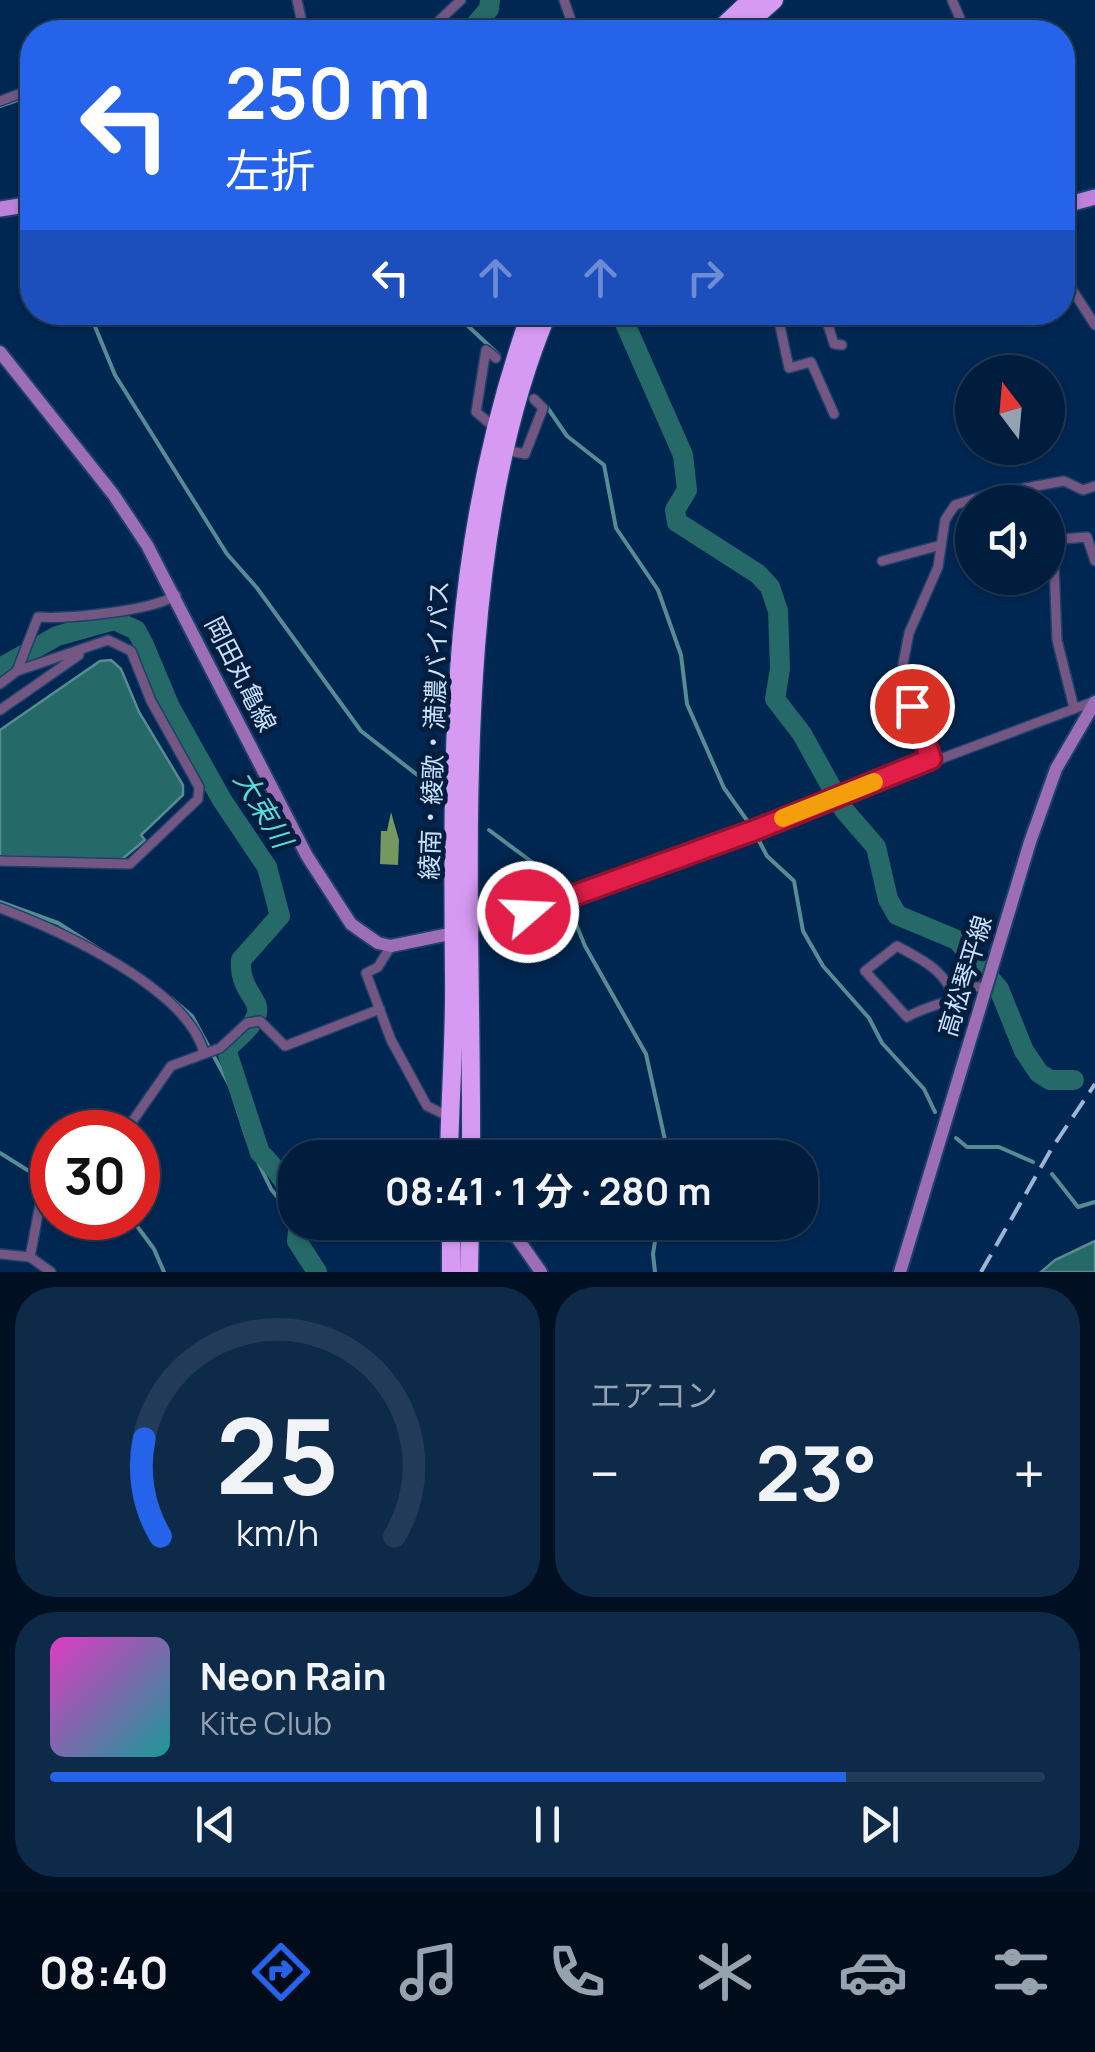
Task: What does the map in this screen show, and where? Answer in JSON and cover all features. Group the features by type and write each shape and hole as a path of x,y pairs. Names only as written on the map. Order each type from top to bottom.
{"highway":[{"path":"730,20 751,0"},
{"path":"752,20 774,0"},
{"name":"綾南・綾歌・満濃バイパス","path":"470,1140 454,742 460,644 466,569 494,426 527,325"},
{"name":"綾南・綾歌・満濃バイパス","path":"450,1140 484,568 505,450 543,325"},
{"path":"451,1272 458,1240"},
{"path":"464,1240 470,1272"}],"main road":[{"name":"岡田丸亀線","path":"1,355 113,494 176,596 307,856 351,924 378,943 391,946"},
{"name":"高松琴平線","path":"900,1272 987,980 1056,770 1095,702"},
{"path":"391,946 462,931"},
{"path":"518,1240 540,1272"}],"street":[{"path":"439,20 460,0"},
{"path":"1075,294 1095,325"},
{"path":"780,325 788,368 811,362 834,414"},
{"path":"828,325 834,344 842,345"},
{"path":"494,426 476,412 486,350 496,358"},
{"path":"505,450 525,454 544,408 534,399"},
{"path":"931,759 903,664 909,633 938,567 945,520 955,504 1064,481 1083,490 1095,486"},
{"path":"1065,539 1086,538 1095,561"},
{"path":"882,562 941,545"},
{"path":"1054,595 1057,640 1074,708"},
{"path":"0,684 17,668 38,617 141,608 176,596"},
{"path":"0,861 130,864 198,799 199,787 151,701 131,651 108,640 17,668"},
{"path":"0,710 79,652"},
{"path":"462,931 563,900 931,759 1095,702"},
{"path":"0,908 58,930 129,974 188,1022 208,1052"},
{"path":"391,946 378,967 366,973 427,1106 450,1117"},
{"path":"954,999 949,982 928,962 896,946 864,971 907,1017 954,999 987,980"},
{"path":"138,1110 155,1082 171,1066 208,1052 256,1021 285,1046 380,1009"},
{"path":"30,1257 33,1240"},
{"path":"0,1254 30,1257 51,1272"}],"shaded area":[{"path":"111,660 121,669 139,712 183,785 183,795 141,835 145,840 121,860 0,856 0,730 100,661"},
{"path":"1095,1241 1095,1272 1041,1272 1055,1260"}],"building":[{"path":"391,812 399,840 398,865 380,864 381,831 387,831"}],"waterway":[{"path":"479,20 489,9 490,0"},
{"path":"0,106 20,99"},
{"path":"94,325 115,375 227,554 257,588 361,731 438,791"},
{"path":"467,325 499,355"},
{"path":"626,325 683,455 687,490 675,510 677,522 758,574 770,587 778,611 780,669 775,699 802,734 844,810 876,847 888,899 897,915 957,940 999,989 1024,1051 1039,1073 1050,1080 1074,1080"},
{"path":"547,407 567,436 604,465 616,528 658,590 681,655 687,704 724,788 751,826"},
{"name":"大束川","path":"0,668 57,636 114,620 136,630 170,707 222,800 267,867 280,916 241,960 242,975 257,1011 255,1020 228,1047 228,1055 260,1153 278,1173"},
{"path":"750,823 831,790"},
{"path":"489,830 536,865 569,907 585,946 646,1054 665,1140"},
{"path":"758,839 767,856 794,881 803,931 823,966 869,1018 882,1043 924,1089 935,1112"},
{"path":"0,902 58,923 105,953"},
{"path":"171,998 192,1016 230,1086 247,1139 271,1189 290,1213 290,1237 301,1247"},
{"path":"956,1138 967,1147 999,1147 1033,1162"},
{"path":"0,1153 30,1172"},
{"path":"1052,1174 1078,1207 1095,1202"},
{"path":"147,1240 164,1272"},
{"name":"大束川","path":"297,1240 317,1272"},
{"path":"655,1240 655,1272"}],"railway":[{"path":"981,1272 1052,1148 1095,1084"}],"slow traffic":[{"path":"783,818 874,782"}],"route":[{"path":"528,912 758,829 931,759 912,706"}]}
